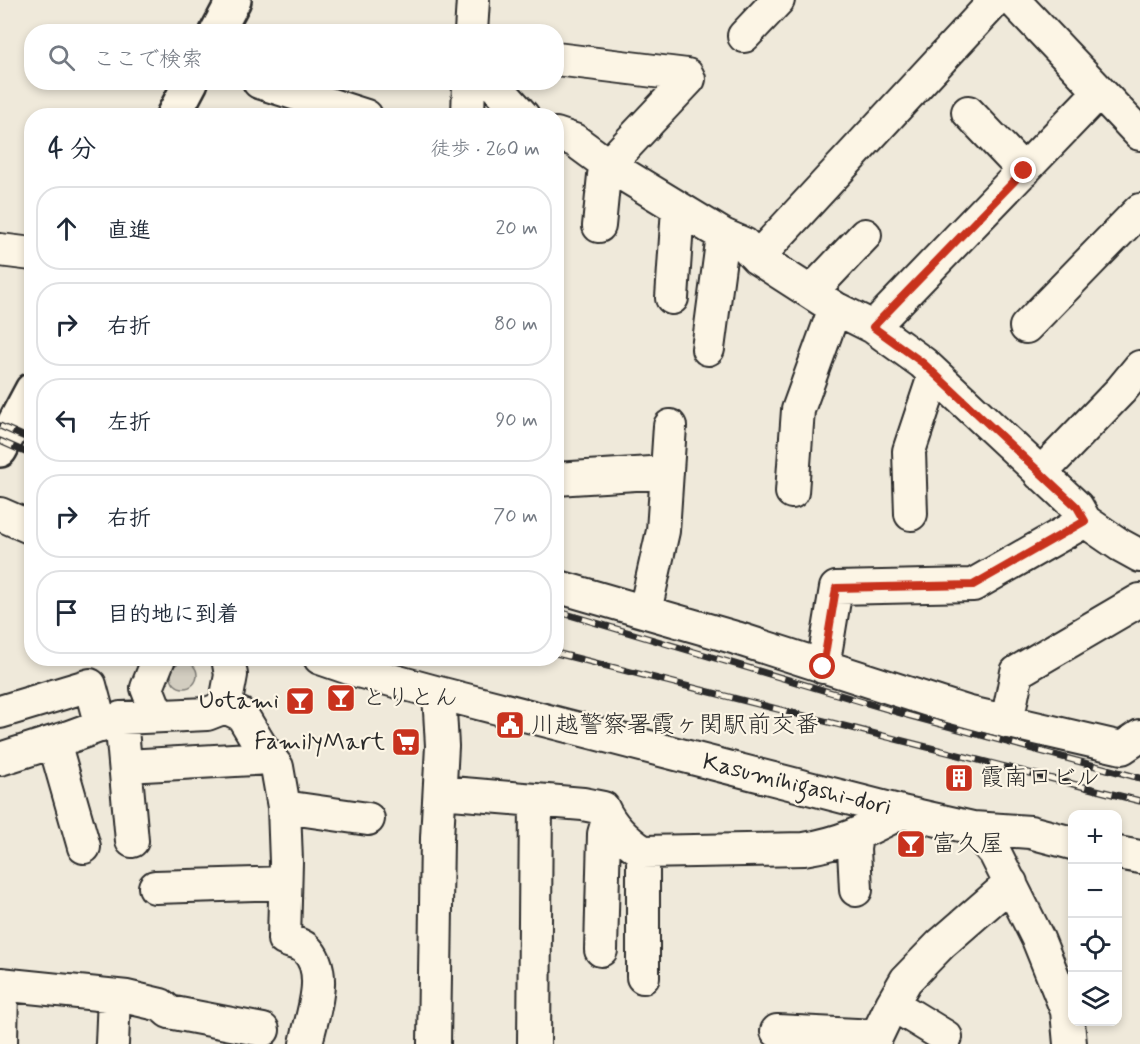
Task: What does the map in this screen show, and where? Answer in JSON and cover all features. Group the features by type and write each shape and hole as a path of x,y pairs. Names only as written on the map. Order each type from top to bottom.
{"main road":[{"path":"221,24 234,0"},
{"path":"177,108 186,90"},
{"path":"0,450 24,410"}],"street":[{"path":"472,24 473,0"},
{"path":"744,36 778,0"},
{"path":"757,258 885,139 996,0"},
{"path":"1013,0 1099,92 1139,130"},
{"path":"564,60 687,75 689,79 608,165 604,175 599,226"},
{"path":"284,90 341,108"},
{"path":"468,108 469,90"},
{"path":"499,90 516,108"},
{"path":"873,327 1099,92"},
{"path":"968,112 1024,171"},
{"path":"564,137 574,140 608,165 723,235 744,244 757,258 823,300 873,327 923,363 934,376 1077,507 1085,521 1120,546 1140,556"},
{"path":"672,298 678,208"},
{"path":"1026,327 1140,210"},
{"path":"708,349 723,235"},
{"path":"792,492 798,410 823,300 865,235"},
{"path":"0,250 24,253"},
{"path":"1040,474 1121,390 1140,367"},
{"path":"911,514 909,451 934,376"},
{"path":"645,611 663,531 670,426"},
{"path":"564,478 667,472"},
{"path":"0,514 24,524"},
{"path":"823,667 836,588 973,585 1085,521"},
{"path":"564,588 645,611 966,712 1122,748 1140,736"},
{"path":"1007,722 1017,672 1140,600"},
{"path":"156,666 147,687 158,716"},
{"path":"225,707 231,675 229,666"},
{"name":"Kasumihigashi-dori","path":"343,666 439,693 902,812 973,828 1030,832 1068,842"},
{"path":"0,712 90,685 111,722 126,766 132,841"},
{"path":"434,1044 437,838 442,746 439,693"},
{"path":"0,759 111,722 158,716 207,714 225,707 242,715 277,767 284,807 284,939 306,949 313,957 316,968 316,1003 306,1044"},
{"path":"54,742 84,847"},
{"path":"126,766 270,758"},
{"path":"440,792 583,804 603,808 608,820 614,824 625,840 643,852 804,849 829,845 856,836 902,812"},
{"path":"534,1044 536,800"},
{"path":"284,807 368,819"},
{"path":"601,950 604,834 608,820"},
{"path":"973,828 994,853 1038,939 1067,1011 1070,1044"},
{"path":"856,836 854,849 856,890"},
{"path":"643,852 643,976"},
{"path":"1122,854 1140,857"},
{"path":"156,887 285,883"},
{"path":"777,1031 874,1040 906,981 924,960 999,891 1011,883"},
{"path":"1,1044 1,984 114,996 161,1005 169,1012 263,1030"},
{"path":"112,1044 114,996"},
{"path":"892,1004 946,1036"}],"shaded area":[{"path":"175,666 193,666 196,670 196,680 189,687 179,687 172,680 172,670"}],"railway":[{"path":"0,426 24,436"},
{"path":"0,441 24,452"},
{"path":"564,613 907,715 1140,778"},
{"path":"564,655 1140,801"}],"place":[{"name":"とりとん","path":"341,698"},
{"name":"Uotami","path":"300,701"},
{"name":"川越警察署霞ヶ関駅前交番","path":"510,725"},
{"name":"FamilyMart","path":"406,742"},
{"name":"霞南口ビル","path":"959,778"},
{"name":"富久屋","path":"911,844"}],"route":[{"path":"823,667 836,588 973,585 1085,521 1077,507 934,376 923,363 873,327 1024,171"}]}
